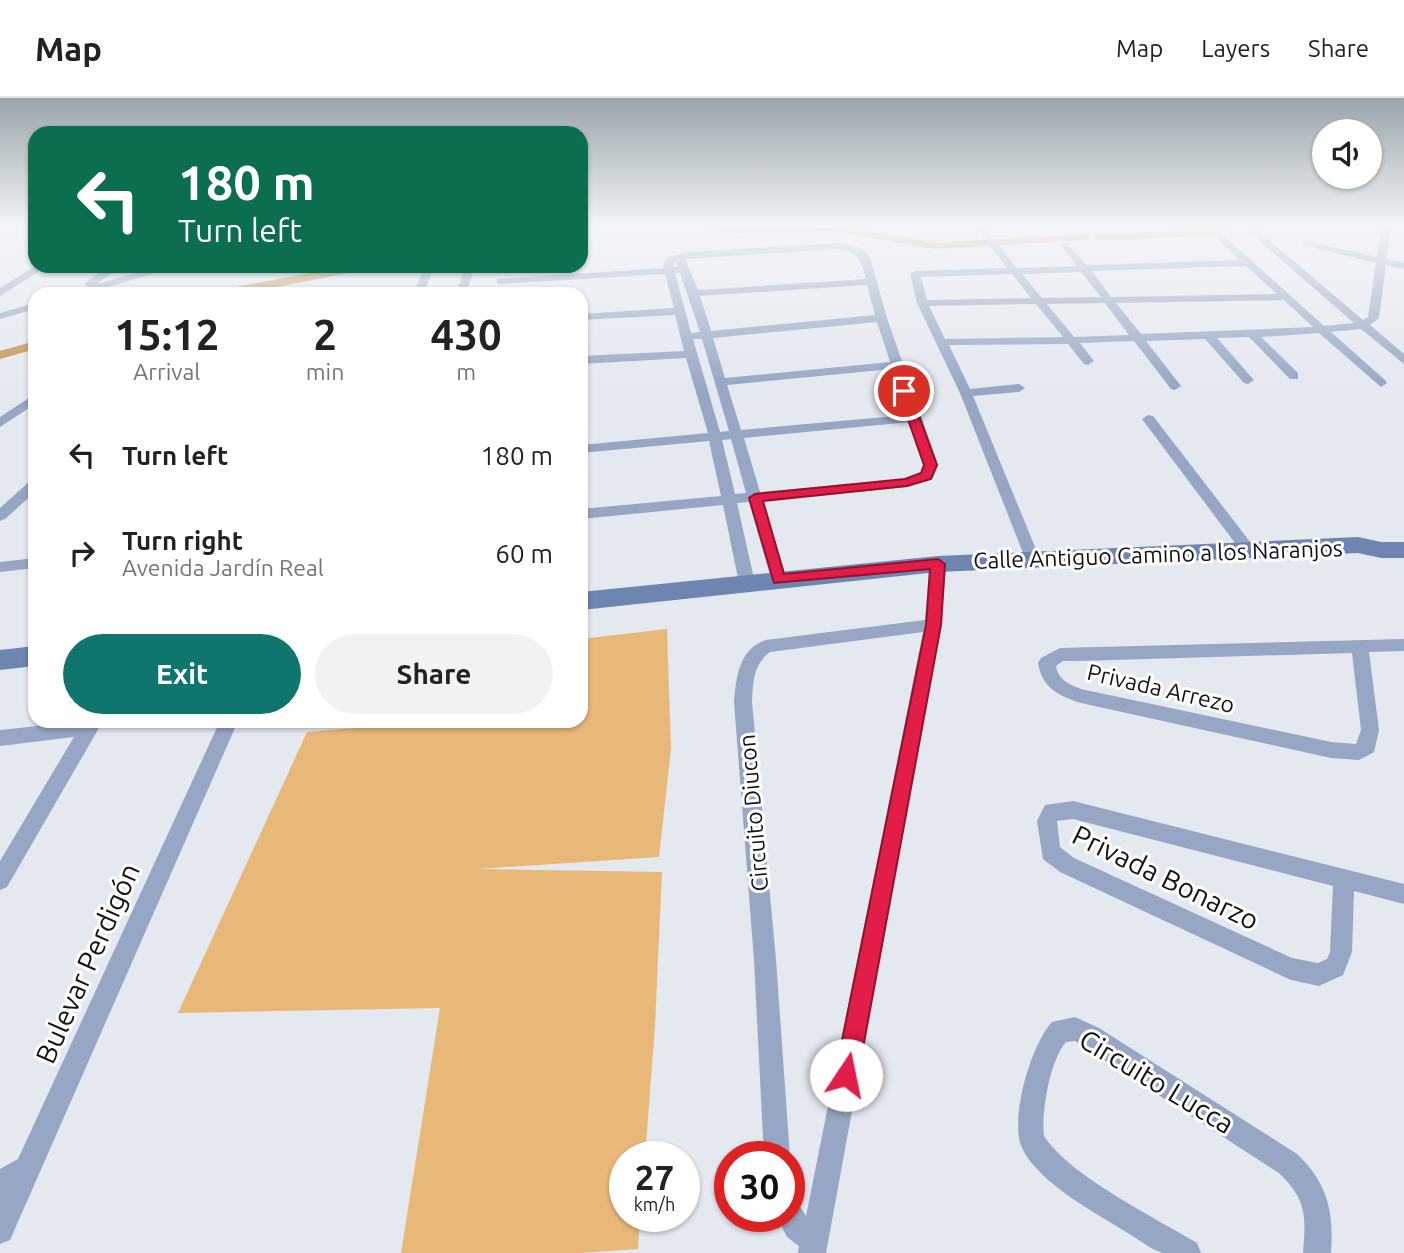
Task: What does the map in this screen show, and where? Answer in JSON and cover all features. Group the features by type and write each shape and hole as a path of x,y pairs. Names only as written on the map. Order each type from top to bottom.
{"street":[{"path":"0,293 19,281"},
{"path":"97,287 119,281"},
{"path":"676,281 680,311 715,436 747,583"},
{"path":"689,281 779,579"},
{"path":"917,281 922,303 997,464 1032,559"},
{"path":"1025,281 1088,361"},
{"path":"1095,281 1175,386"},
{"path":"1269,281 1381,383"},
{"path":"1310,281 1404,360"},
{"path":"940,342 1208,335 1320,330 1363,325 1373,318 1378,281"},
{"path":"588,513 755,498 927,476 931,465 912,418 870,282 694,293"},
{"path":"922,303 1286,297"},
{"path":"0,316 28,308"},
{"path":"588,317 680,311"},
{"path":"687,337 881,318"},
{"path":"1251,333 1294,376"},
{"path":"1208,335 1248,380"},
{"path":"588,360 691,354"},
{"path":"719,382 895,365"},
{"path":"966,393 1019,388"},
{"path":"1,422 28,403"},
{"path":"588,448 912,418"},
{"path":"1148,419 1249,551"},
{"path":"0,516 28,493"},
{"name":"Calle Antiguo Camino a los Naranjos","path":"1359,545 1371,540 1404,538"},
{"name":"Calle Antiguo Camino a los Naranjos","path":"588,600 938,564 1359,545 1381,550 1404,550"},
{"path":"0,567 28,564"},
{"path":"813,1247 933,625 938,564"},
{"name":"Circuito Diucon","path":"775,1141 765,960 743,702 747,664 754,654 766,646 933,625"},
{"name":"Privada Arrezo","path":"1360,646 1370,730 1367,746 1359,752 1081,696 1057,687 1051,679 1047,663 1059,655 1079,654 1360,646 1404,645"},
{"path":"0,660 28,657"},
{"path":"0,738 71,728"},
{"path":"0,880 10,845 90,728"},
{"name":"Bulevar Perdigón","path":"0,1230 226,728"},
{"name":"Privada Bonarzo","path":"1344,877 1341,952 1335,967 1319,975 1291,969 1248,951 1067,865 1049,852 1047,821 1052,811 1073,810 1344,877 1404,894"},
{"name":"Circuito Lucca","path":"1187,1253 1073,1180 1037,1153 1031,1140 1034,1102 1044,1053 1051,1039 1060,1030 1075,1029 1091,1036 1298,1170 1311,1186 1315,1200 1318,1218 1317,1253"},
{"path":"0,1183 26,1169"},
{"path":"801,1232 813,1247"}],"shaded area":[{"path":"667,629 671,749 659,857 477,869 662,872 646,1141 609,1141 609,1232 639,1232 638,1249 579,1253 401,1253 440,1008 178,1013 307,732 357,728 588,728 588,638"}],"waterway":[{"path":"256,287 288,281"},
{"path":"0,355 28,347"}],"route":[{"path":"846,1075 933,625 938,564 779,579 755,498 907,482 927,476 931,465 904,391"}]}
